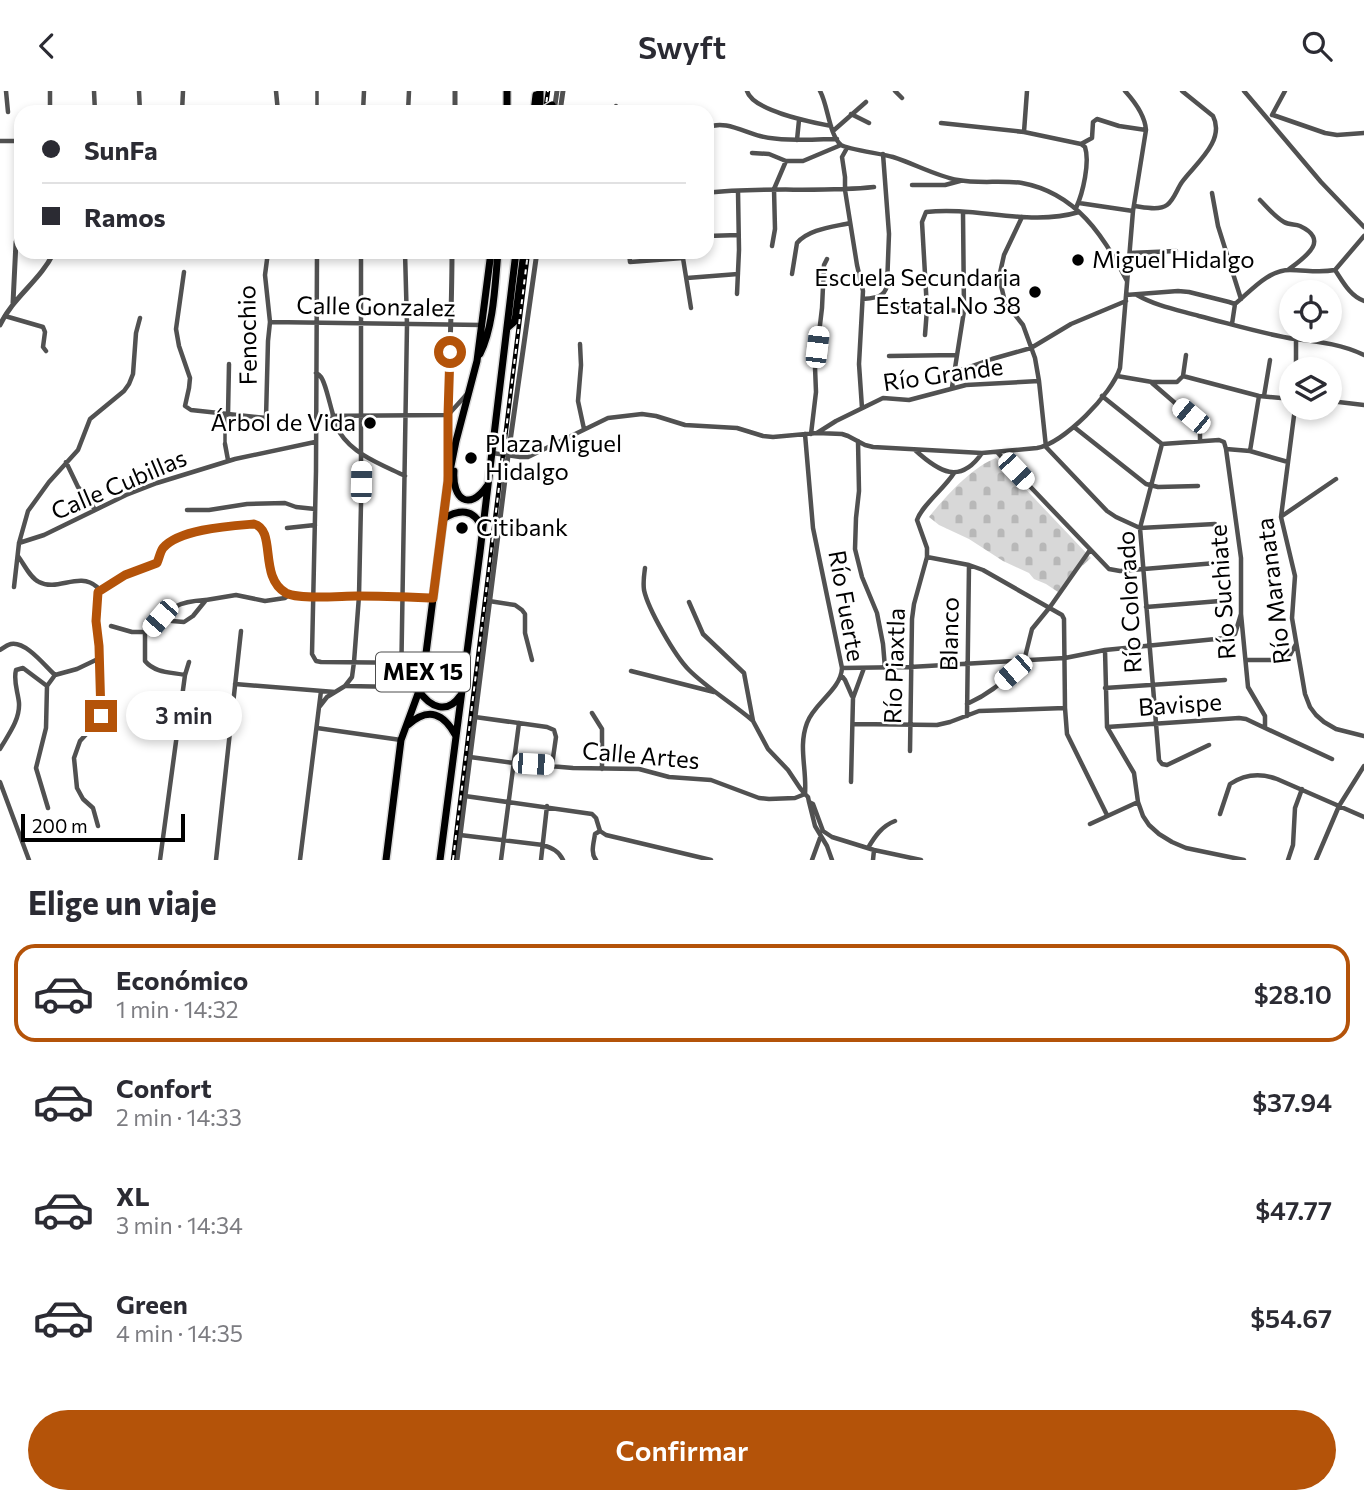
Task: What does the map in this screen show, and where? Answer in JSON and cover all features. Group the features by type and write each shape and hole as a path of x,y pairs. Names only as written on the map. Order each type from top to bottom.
{"highway":[{"path":"508,91 508,103"},
{"name":"MEX 15","path":"386,860 401,740 419,691 425,663 448,481 477,361 490,259"},
{"path":"477,361 486,340 497,259"},
{"path":"507,328 519,259"},
{"name":"MEX 15","path":"440,860 507,328 519,259"},
{"path":"461,422 454,467 455,490 458,496 475,498 488,484"},
{"path":"443,519 458,512 469,513 479,520 482,529"},
{"path":"419,691 457,737"},
{"path":"405,728 420,716 453,704 461,694"}],"street":[{"path":"6,91 8,113"},
{"path":"820,91 832,128 841,145 883,154 961,181"},
{"path":"895,91 902,98"},
{"path":"1024,132 1027,91"},
{"path":"492,453 528,457 608,418 642,414 685,425 737,428 772,437 842,434 873,447 982,453 1046,447 1055,442 1074,427 1117,376 1134,208 1146,130 1142,115 1125,91"},
{"path":"925,335 922,222 926,212 1057,217 1078,207 1159,208 1167,205 1210,148 1214,137 1216,121 1182,91"},
{"path":"1244,91 1321,182 1364,227"},
{"path":"1269,121 1285,91"},
{"path":"748,94 758,104 799,120 832,128"},
{"path":"832,128 866,102"},
{"path":"851,114 869,123"},
{"path":"1273,115 1325,133 1364,134"},
{"path":"1081,144 1092,138 1093,122 1097,119 1119,127 1146,130"},
{"path":"797,140 799,120"},
{"path":"941,123 1024,132 1086,147 1085,177 1078,207"},
{"path":"714,125 782,139 837,139"},
{"path":"752,153 769,154 786,161 807,160 841,145"},
{"path":"847,148 842,157 845,190 863,286 859,364 862,408"},
{"path":"863,299 884,294 887,286 889,240 883,154"},
{"path":"772,246 775,229 774,189 786,161"},
{"path":"912,185 945,185 961,181 1020,183 1040,188 1078,207 1110,251 1128,282"},
{"path":"714,193 874,187"},
{"path":"737,191 737,294"},
{"path":"1212,193 1218,226 1241,299"},
{"path":"1231,324 1235,304 1270,276 1288,270 1312,250 1314,245 1312,237 1300,226 1284,222 1259,200"},
{"path":"952,387 964,311 963,213"},
{"path":"1023,217 1004,255 1000,281 1005,302 1023,325 1031,348 1039,381 1046,447 1107,510 1140,528 1215,524"},
{"path":"792,274 797,243 800,240 814,232 850,223"},
{"path":"714,236 738,235"},
{"path":"1288,270 1312,273 1335,270 1364,236"},
{"path":"1130,253 1176,251"},
{"path":"13,303 15,259"},
{"path":"0,325 13,303 50,259"},
{"name":"Fenochio","path":"227,415 266,418 270,322 265,275 267,259"},
{"path":"317,259 312,654 316,661 321,662 425,663"},
{"path":"320,706 345,686 352,677 354,663 359,596 361,259"},
{"path":"401,687 407,325 405,259"},
{"path":"448,481 452,259"},
{"path":"457,860 536,259"},
{"path":"630,259 630,263 656,259"},
{"path":"683,259 691,307"},
{"name":"Río Fuerte","path":"827,259 824,265 811,434 813,528 842,668 836,684 813,711 805,728 802,745 805,794 813,804 826,834 903,858 921,860"},
{"path":"1335,270 1350,292 1364,301"},
{"path":"184,272 176,329 190,377 185,406 191,410 227,415"},
{"path":"687,278 738,274"},
{"path":"956,372 1031,348 1072,324 1137,295 1189,292 1235,304"},
{"path":"1137,295 1163,306 1279,335"},
{"path":"897,307 964,311"},
{"path":"4,315 43,327 43,347 46,351"},
{"path":"15,587 19,543 28,512 48,482 78,450 90,419 129,384 133,374 136,333 140,318"},
{"name":"Calle Gonzalez","path":"270,322 482,325"},
{"path":"1326,343 1364,355"},
{"path":"580,344 578,401 584,429"},
{"path":"889,356 957,355"},
{"path":"1117,376 1152,382 1177,382 1183,376 1186,355"},
{"path":"1250,451 1270,360"},
{"path":"229,364 225,444 229,460"},
{"path":"316,373 322,378 332,415 346,441 361,453 405,477"},
{"path":"1183,376 1279,398"},
{"name":"Río Grande","path":"811,434 883,398 909,400 952,387 977,383 1039,381"},
{"path":"1152,382 1197,422 1200,441"},
{"path":"316,416 448,415 468,393"},
{"path":"1102,396 1162,444 1222,440 1226,449 1250,451 1288,462"},
{"path":"1342,402 1364,405"},
{"name":"Río Maranata","path":"1293,420 1281,517 1295,576 1292,609 1305,694 1316,715 1336,729 1364,736"},
{"path":"1074,427 1141,481 1150,485 1198,486"},
{"path":"858,441 859,491 855,549 862,576 877,613 885,668"},
{"name":"Calle Cubillas","path":"19,543 44,535 137,491 229,460 316,442"},
{"name":"Río Colorado","path":"1162,444 1140,528 1159,760 1167,765 1209,745"},
{"path":"915,449 939,467 954,473 970,467 982,453"},
{"name":"Río Suchiate","path":"1226,449 1241,558 1241,614 1249,690 1265,716 1265,727"},
{"path":"997,451 1109,569 1143,570 1216,563"},
{"path":"66,462 78,487 94,510"},
{"path":"954,473 947,485 919,515 918,525 924,538 927,557 983,570 1062,615 1067,734 1107,815"},
{"path":"1281,517 1336,479"},
{"path":"187,510 285,503 315,509"},
{"path":"98,592 125,575 157,563 162,548 181,536 254,524 264,532 273,580 289,595"},
{"path":"286,528 315,526"},
{"path":"967,704 998,685 1023,661 1032,629 1090,550"},
{"path":"18,556 33,578 40,583 79,580 97,587 101,718 80,741 74,758 77,788 83,799 93,808 98,825"},
{"name":"Río Piaxtla","path":"910,751 910,667 914,604 927,557"},
{"name":"Blanco","path":"967,716 969,565"},
{"path":"645,568 645,594 672,648 689,670 753,721"},
{"path":"111,626 145,632 182,603 236,595 264,601 289,595 433,598"},
{"path":"166,613 172,621 184,622 193,616 206,600"},
{"path":"489,601 515,605 525,614 525,633 532,660"},
{"path":"1146,607 1220,601"},
{"path":"688,602 707,638 744,673 753,721 768,749 788,770 805,794"},
{"path":"842,668 1065,658 1105,650 1226,638 1235,633 1241,614"},
{"path":"216,860 242,631"},
{"path":"145,632 145,661 154,670 185,675"},
{"path":"1245,660 1283,660 1290,655 1296,643"},
{"path":"0,650 13,644 24,647 55,675"},
{"path":"1105,650 1107,727 1134,773 1143,816 1159,834 1172,842 1186,848 1244,860"},
{"path":"48,808 36,768 46,728 47,686 55,675 100,659"},
{"path":"160,860 189,662"},
{"path":"0,749 19,712 14,675 16,670 23,668 47,686"},
{"path":"851,782 853,698 864,668"},
{"path":"631,671 718,693"},
{"path":"841,675 853,698"},
{"path":"1105,688 1225,680"},
{"path":"235,684 335,692"},
{"path":"345,686 401,687 419,691"},
{"path":"300,860 321,691"},
{"path":"853,725 943,724 979,711 1065,708"},
{"path":"592,713 603,733 602,769"},
{"path":"475,717 554,730 556,737 552,765"},
{"name":"Bavispe","path":"1107,727 1247,719 1332,758"},
{"path":"501,860 519,723"},
{"path":"317,729 401,740"},
{"name":"Calle Artes","path":"470,757 514,763 639,769 669,777 711,781 759,798 795,798 805,794"},
{"path":"1316,860 1339,806 1364,766"},
{"path":"1220,814 1230,784 1239,779 1266,775 1364,817"},
{"path":"0,782 29,860"},
{"path":"1290,859 1295,808 1301,789"},
{"path":"465,796 592,814 600,831 606,835 711,860"},
{"path":"809,802 815,826 832,860"},
{"path":"1090,824 1138,802"},
{"path":"541,860 547,806"},
{"path":"873,860 871,849 882,829 895,821"},
{"path":"596,860 593,849 596,834 600,831"},
{"path":"460,835 543,845 556,850 562,857"},
{"path":"812,860 820,837"}],"green space":[{"path":"996,458 1091,558 1058,592 929,517 968,475"}],"railway":[{"path":"546,105 548,91"},
{"path":"453,860 527,259"}],"place":[{"name":"Miguel Hidalgo","path":"1078,260"},
{"name":"Escuela Secundaria Estatal No 38","path":"1035,292"},
{"name":"Árbol de Vida","path":"370,423"},
{"name":"Plaza Miguel Hidalgo","path":"471,458"},
{"name":"Citibank","path":"462,528"}],"route":[{"path":"101,716 96,621 98,592 125,575 157,563 162,548 181,536 259,525 266,537 273,580 289,595 433,598 448,481 450,352"}]}
